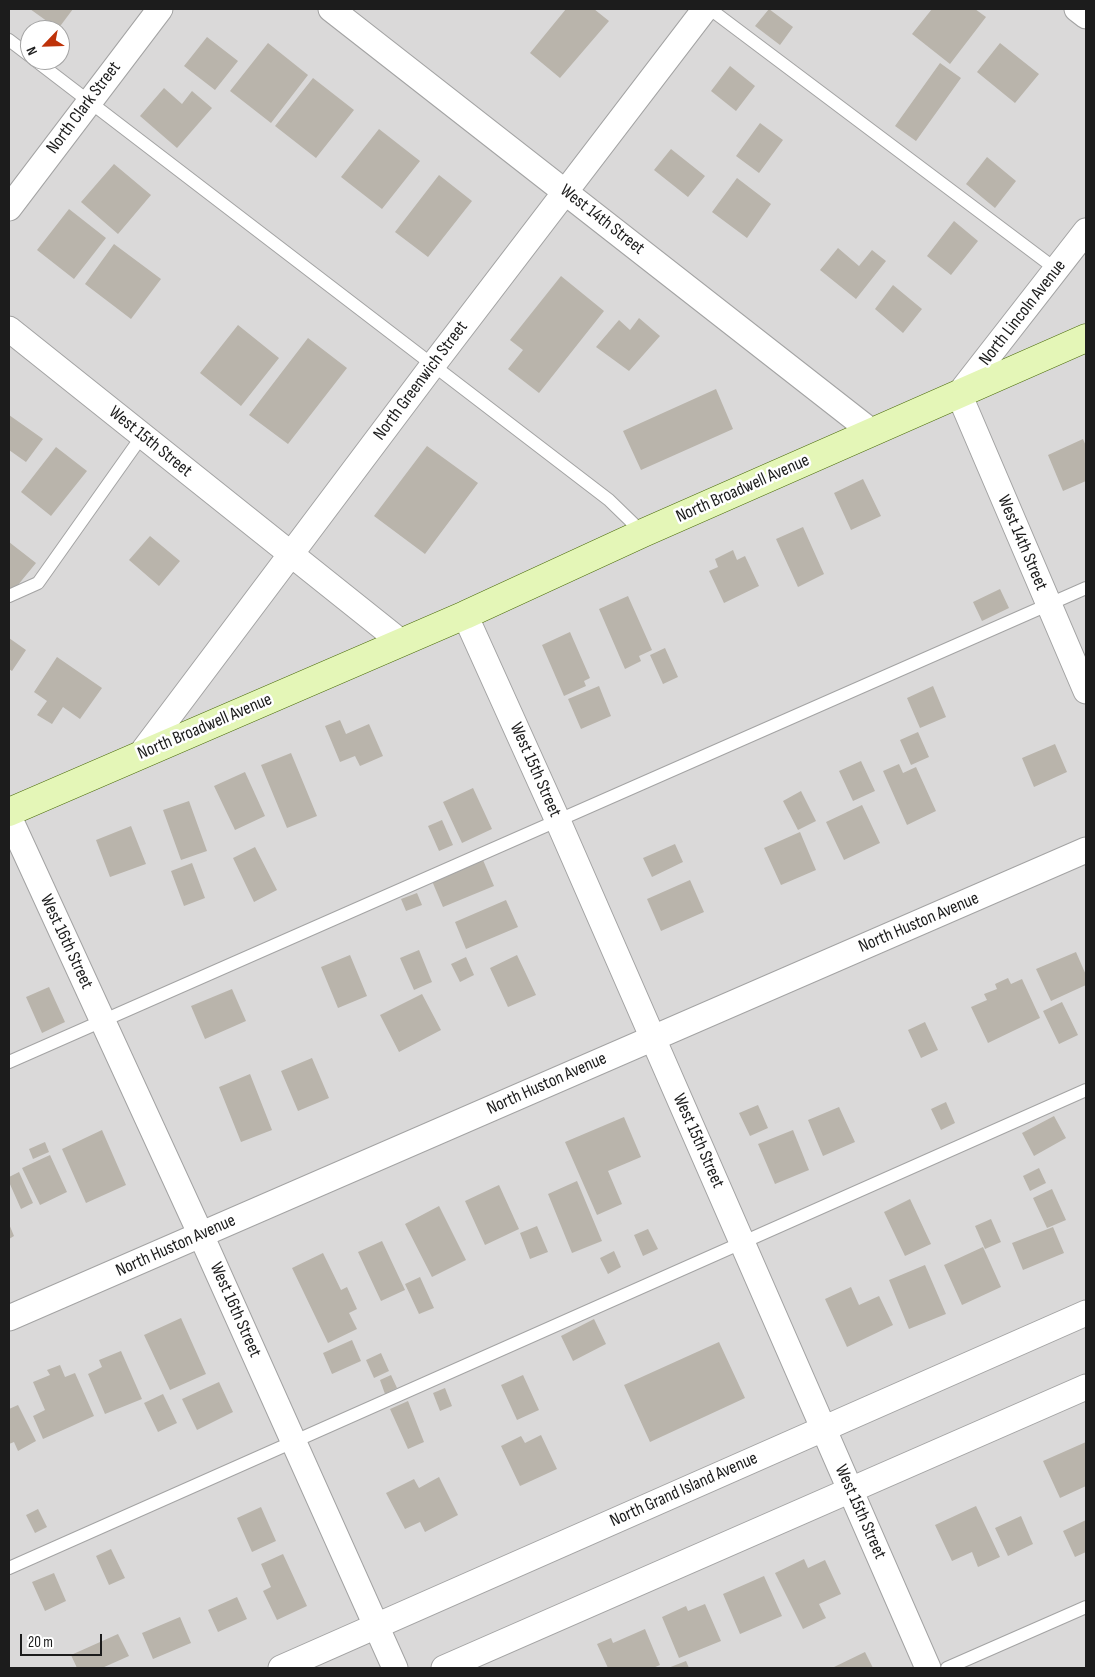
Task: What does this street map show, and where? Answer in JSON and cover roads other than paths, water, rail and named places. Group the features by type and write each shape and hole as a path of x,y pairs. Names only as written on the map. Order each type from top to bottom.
{"main road":[{"name":"North Broadwell Avenue","path":"9,812 465,615 643,532 1086,338"}],"street":[{"name":"North Clark Street","path":"9,208 160,9"},
{"name":"West 14th Street","path":"331,9 872,432"},
{"name":"North Greenwich Street","path":"140,755 433,365 705,9"},
{"path":"1077,9 1086,16"},
{"name":"North Lincoln Avenue","path":"958,394 1086,231"},
{"name":"West 15th Street","path":"9,329 291,554"},
{"name":"West 14th Street","path":"958,394 1086,691"},
{"path":"291,554 401,642"},
{"name":"West 15th Street","path":"465,615 558,821 928,1668"},
{"name":"West 16th Street","path":"9,817 201,1235 395,1668"},
{"name":"North Huston Avenue","path":"9,1318 1086,850"},
{"name":"North Grand Island Avenue","path":"281,1668 1086,1312"},
{"path":"444,1668 1086,1387"}],"lane":[{"path":"710,9 1056,270"},
{"path":"9,40 20,48"},
{"path":"48,70 609,500 643,532"},
{"path":"9,596 38,583 142,436"},
{"path":"9,1062 1086,588"},
{"path":"9,1568 1086,1090"},
{"path":"947,1668 1086,1606"}]}
